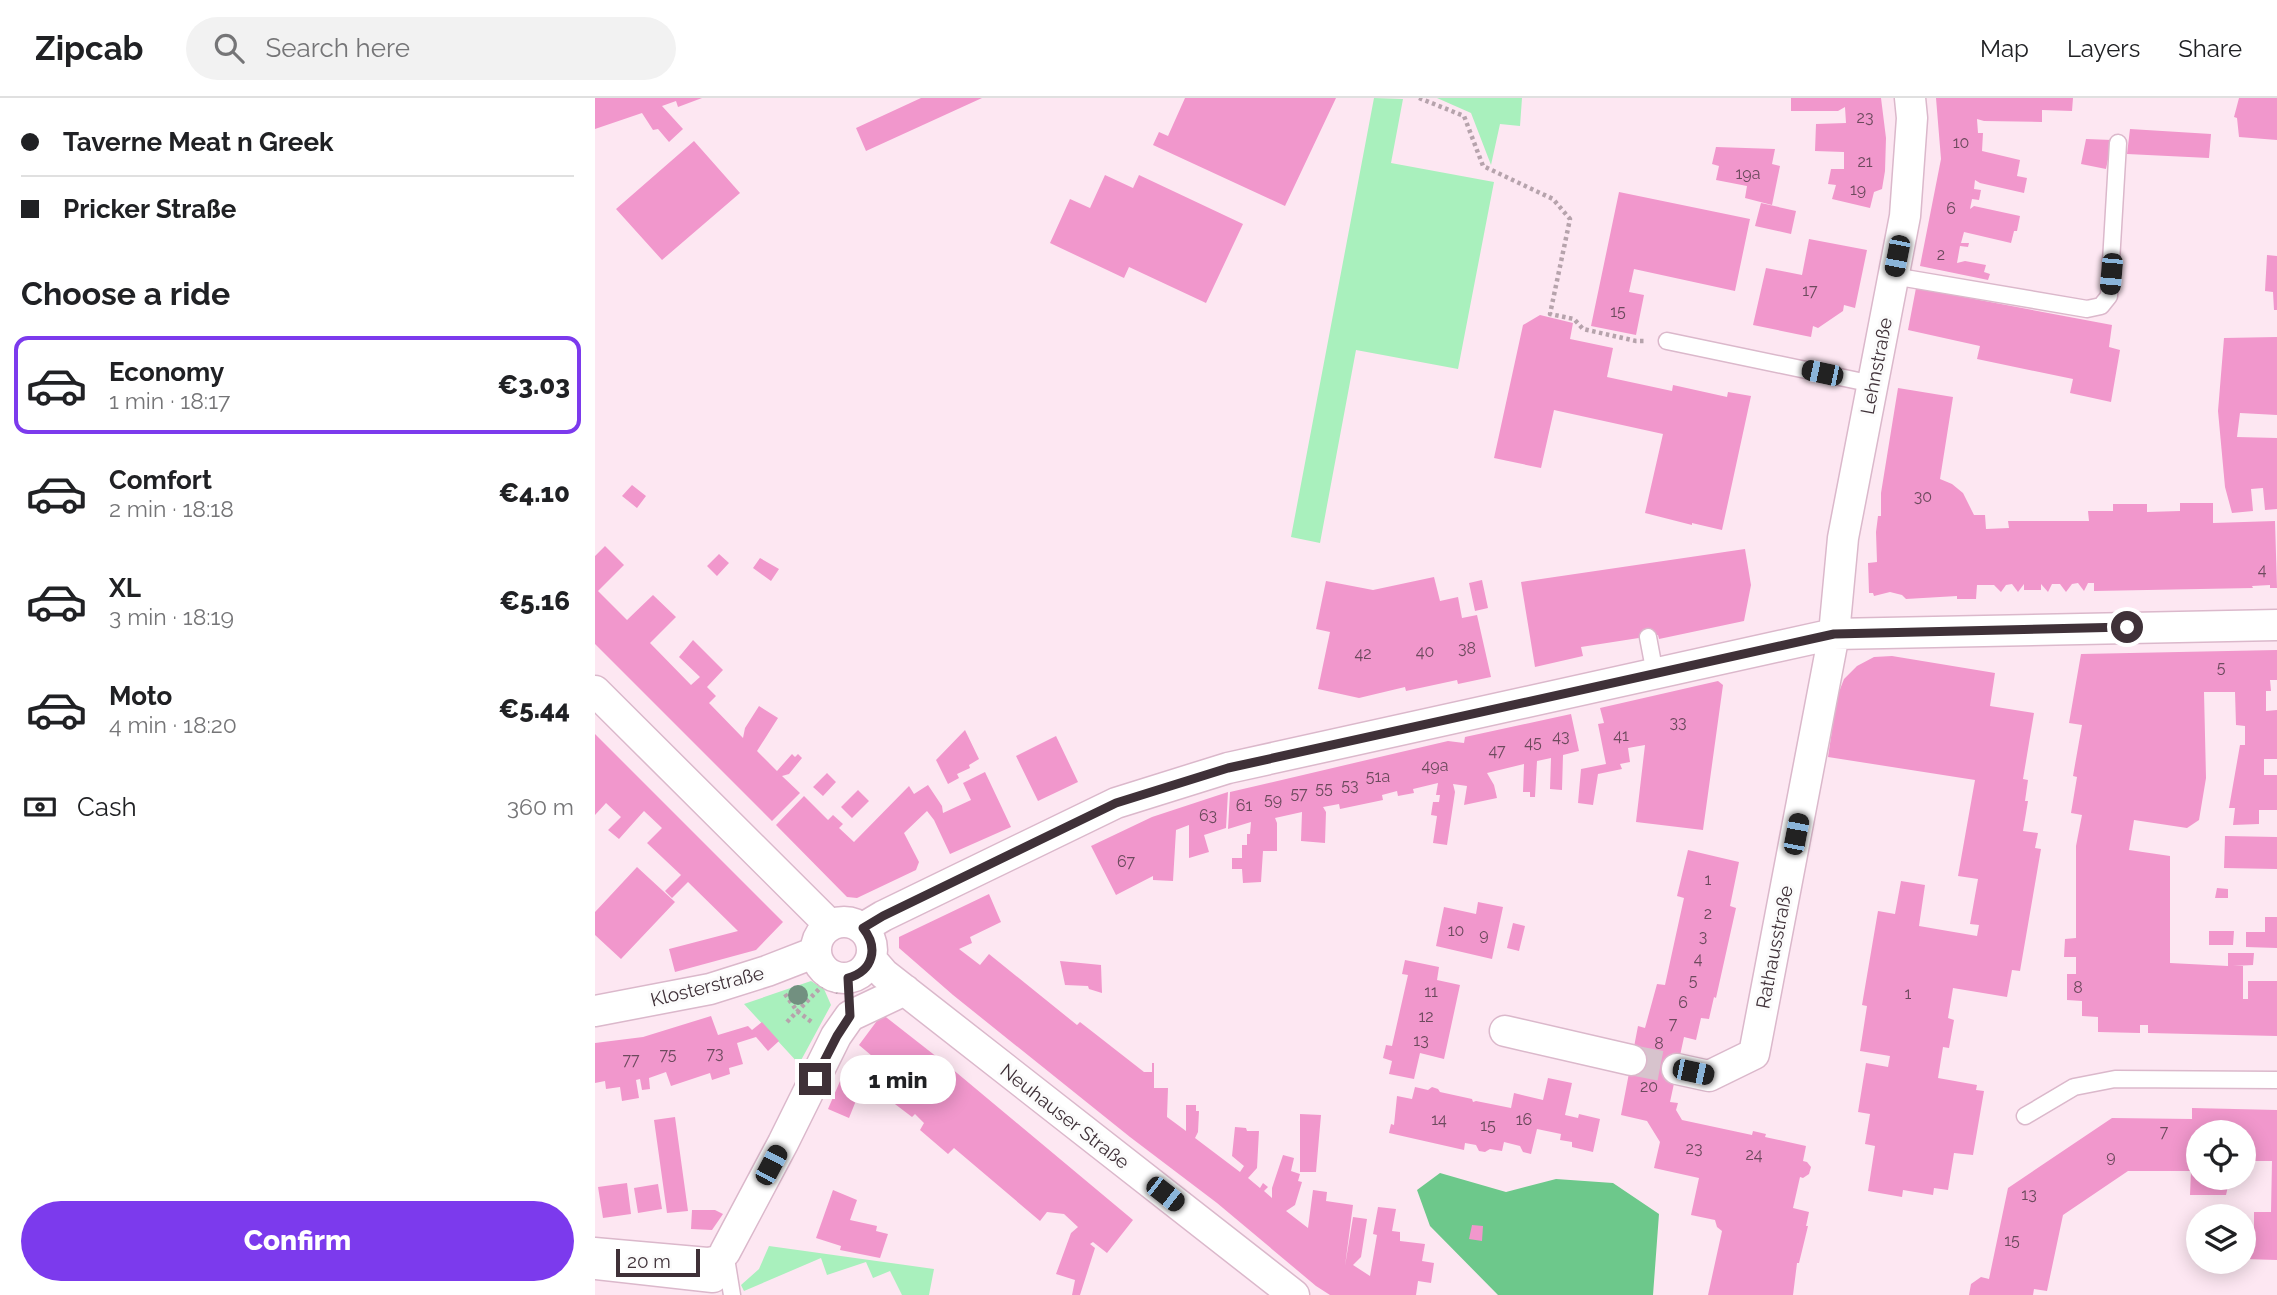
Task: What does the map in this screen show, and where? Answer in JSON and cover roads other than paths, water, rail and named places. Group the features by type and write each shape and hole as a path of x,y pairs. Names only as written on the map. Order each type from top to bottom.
{"street":[{"name":"Lehnstraße","path":"1834,634 1843,538 1905,216 1912,118 1910,98"},
{"path":"863,928 1128,799 1228,768 1834,634 2277,625"},
{"name":"Rathausstraße","path":"1677,1069 1709,1076 1754,1054 1834,634"},
{"path":"595,691 830,925"},
{"path":"836,981 865,970 871,959 873,948 870,937 863,928 854,923 830,925 819,936 816,952 825,971 834,976 836,981 850,1016"},
{"name":"Klosterstraße","path":"595,1011 710,989 816,952"},
{"name":"Neuhauser Straße","path":"871,959 884,974 1294,1295"},
{"path":"595,1264 718,1280 837,1036 850,1016 905,990"},
{"path":"1506,1031 1631,1060"}],"lane":[{"path":"1893,276 2087,309 2101,306 2109,296 2118,143"},
{"path":"1667,341 1873,384"},
{"path":"1648,637 1655,674"},
{"path":"2025,1116 2074,1087 2115,1079 2277,1080"},
{"path":"595,1246 708,1256 718,1280"}],"tunnel":[{"path":"1631,1060 1677,1069"}]}
